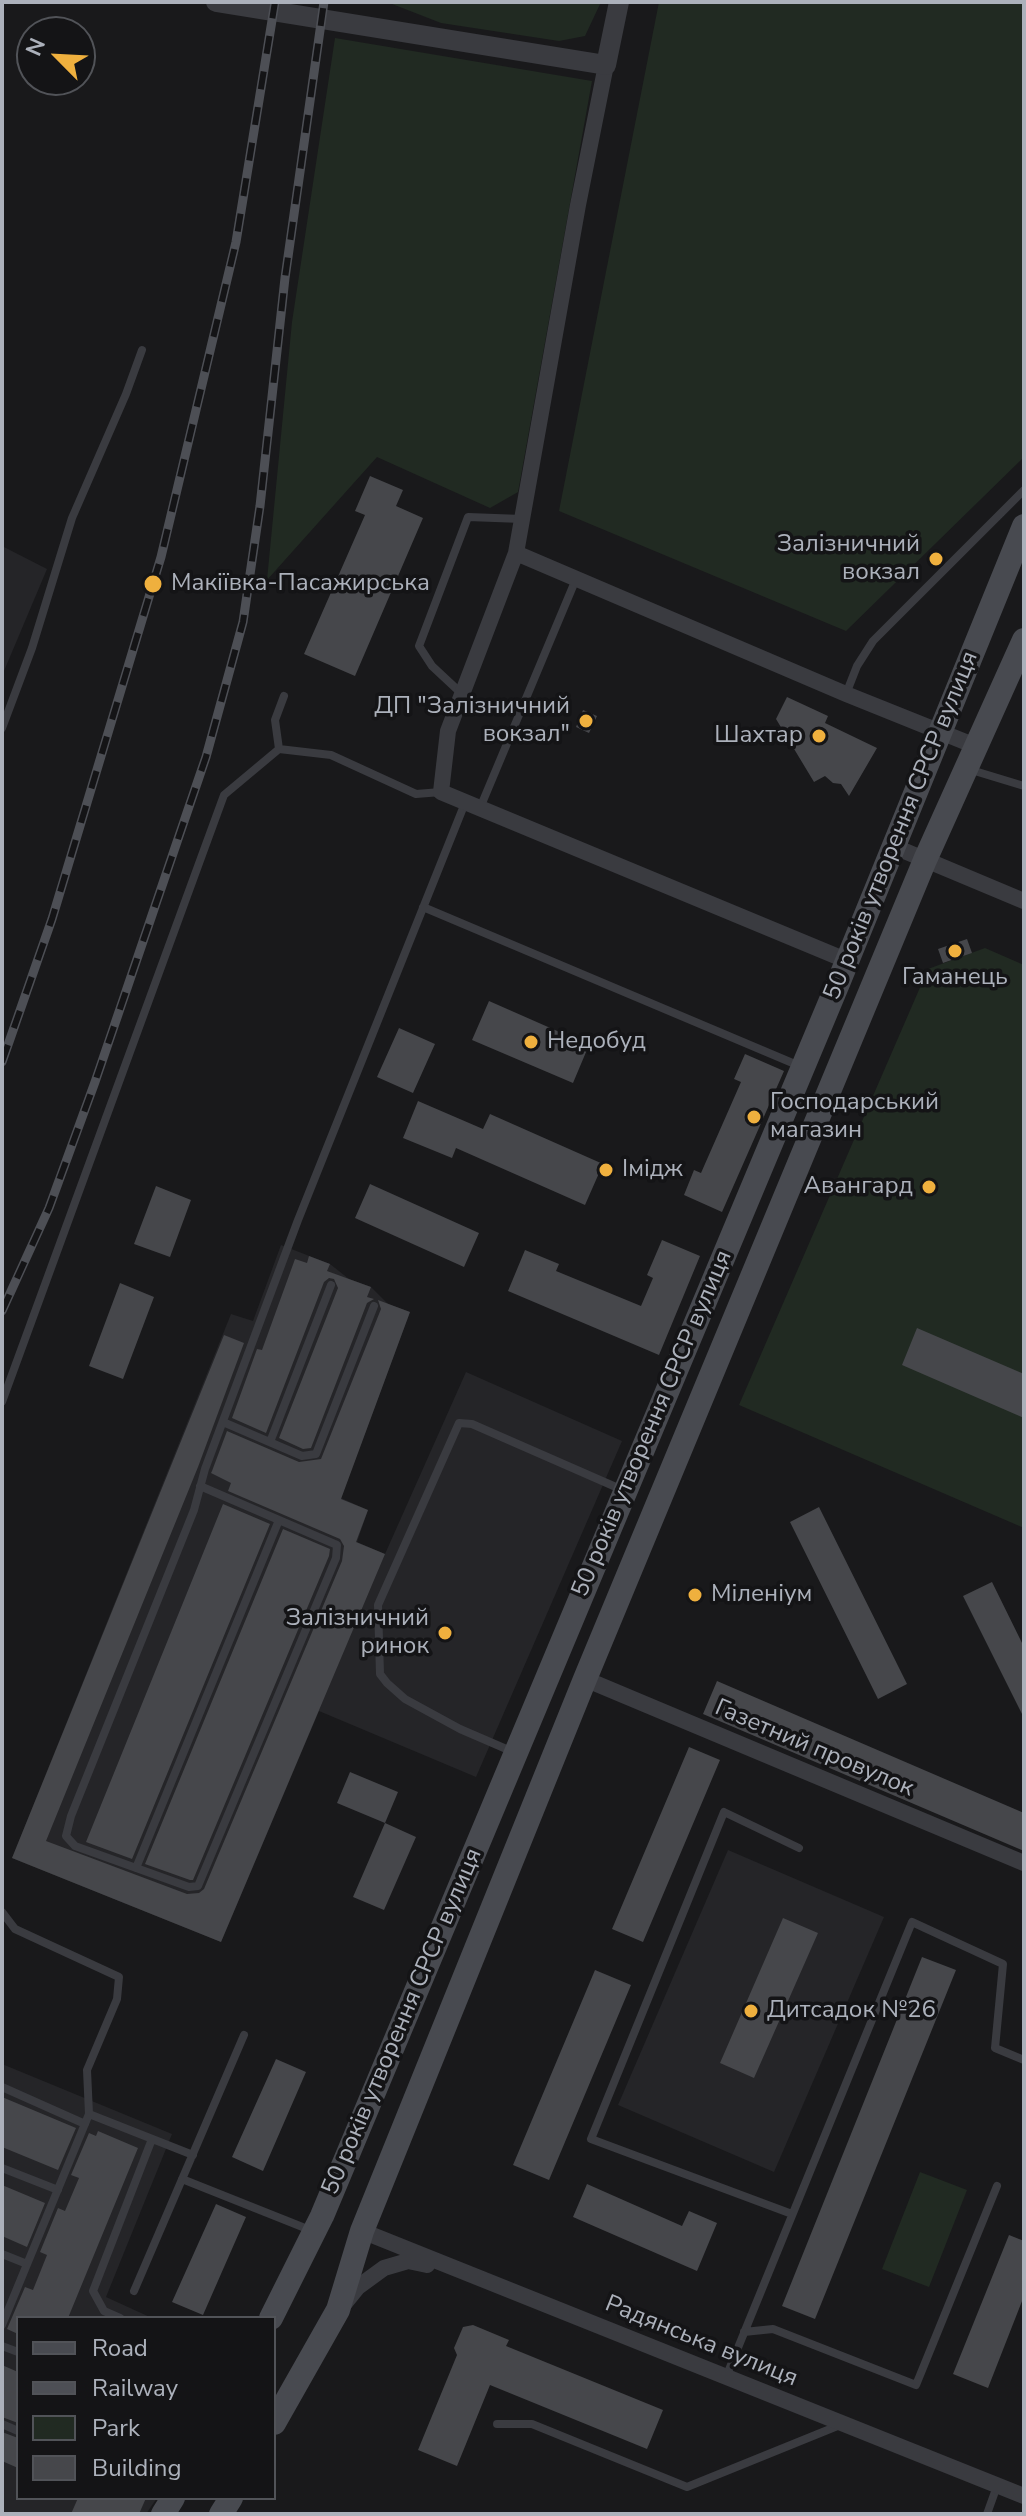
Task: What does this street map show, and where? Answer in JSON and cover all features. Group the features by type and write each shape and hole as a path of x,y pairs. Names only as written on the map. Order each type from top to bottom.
{"main road":[{"name":"50 років утворення СРСР вулиця","path":"272,2316 318,2224 516,1753 848,961 1024,526"},
{"name":"50 років утворення СРСР вулиця","path":"276,2419 338,2310 362,2231 585,1679 925,860 1024,640"},
{"path":"318,2224 362,2231"}],"street":[{"path":"216,2 606,65"},
{"path":"619,2 516,553 448,731 441,792 848,961"},
{"path":"516,553 942,732 973,758"},
{"path":"895,847 1024,901"},
{"name":"Газетний провулок","path":"585,1679 1024,1863"},
{"name":"Радянська вулиця","path":"362,2231 1024,2496"},
{"path":"338,2310 358,2287 384,2268 408,2261 455,2270"}],"lane":[{"path":"2,728 32,648 72,518 142,350"},
{"path":"846,694 857,666 873,641 1024,490"},
{"path":"462,694 432,666 419,646 468,517 522,519"},
{"path":"200,1486 337,1545 336,1558 198,1886 189,1887 75,1846 66,1836 71,1816 194,1510 200,1486 223,1422 304,1206 423,907 576,579"},
{"path":"279,749 275,720 284,696"},
{"path":"2,1402 224,795 279,749 331,755 416,794 441,792"},
{"path":"973,758 1024,786"},
{"path":"423,907 803,1068"},
{"path":"270,1442 331,1285"},
{"path":"223,1422 302,1456 316,1454 374,1306"},
{"path":"516,1753 460,1729 405,1699 387,1683 380,1674 378,1605 459,1423 472,1424 625,1491"},
{"path":"136,1868 279,1520"},
{"path":"792,2214 591,2139 724,1812 799,1848"},
{"path":"2,1912 15,1929 119,1977 117,1999 87,2070 89,2114 2,2325"},
{"path":"726,2377 912,1922 1003,1964 995,2048 1024,2060"},
{"path":"134,2291 244,2035"},
{"path":"2,2087 85,2124"},
{"path":"89,2114 193,2155"},
{"path":"115,2316 104,2311 93,2291 152,2139"},
{"path":"2,2168 58,2190"},
{"path":"182,2179 318,2224"},
{"path":"744,2332 773,2329 916,2385 997,2186"},
{"path":"2,2254 27,2264"},
{"path":"497,2424 532,2424 687,2487 843,2424"},
{"path":"987,2514 997,2485"}],"shaded area":[{"path":"2,546 47,569 4,671 2,670"},
{"path":"281,1245 330,1264 349,1279 371,1287 388,1304 410,1312 341,1498 368,1510 357,1542 385,1554 466,1372 622,1441 476,1777 319,1711 221,1942 12,1858 231,1314 253,1321"},
{"name":"Дитсадок №26","path":"728,1850 884,1917 774,2172 618,2105"},
{"path":"2,2064 172,2134 106,2297 148,2316 16,2316 16,2500 156,2500 146,2514 2,2514"}],"green space":[{"path":"387,2 601,2 585,36 559,41 441,23"},
{"path":"659,2 1024,2 1024,457 846,631 559,511"},
{"path":"335,38 592,81 518,492 490,508 377,457 267,580 292,322"},
{"name":"Авангард","path":"985,948 1024,965 1024,1528 739,1405 928,969"},
{"path":"920,2172 967,2190 929,2287 882,2269"}],"building":[{"name":"Макіївка-Пасажирська","path":"370,476 403,490 396,506 423,518 355,676 304,654 365,515 355,511"},
{"name":"Шахтар","path":"787,697 828,716 825,723 877,748 849,796 841,784 833,783 825,776 814,782 776,719"},
{"name":"ДП \"Залізничний вокзал\"","path":"583,710 597,716 589,733 576,727"},
{"name":"Гаманець","path":"967,939 972,953 943,963 938,949"},
{"name":"Недобуд","path":"489,1001 589,1045 573,1083 472,1040"},
{"path":"399,1028 435,1044 413,1093 377,1077"},
{"path":"745,1054 784,1071 722,1212 684,1195 694,1170 701,1173 741,1082 734,1079"},
{"path":"418,1101 483,1129 490,1114 603,1164 585,1205 456,1148 452,1158 403,1138"},
{"path":"370,1184 479,1233 464,1267 355,1218"},
{"path":"156,1186 191,1200 170,1257 134,1244"},
{"path":"662,1240 700,1256 659,1355 508,1291 525,1250 559,1264 556,1271 641,1306 653,1278 647,1275"},
{"path":"309,1256 330,1264 327,1271 371,1287 367,1297 374,1299 367,1303 311,1448 303,1449 279,1438 338,1288 334,1279 324,1282 266,1433 232,1418 257,1349 262,1350 295,1259 307,1263"},
{"path":"120,1283 154,1297 123,1379 89,1366"},
{"path":"378,1300 410,1312 341,1499 368,1510 356,1542 385,1554 221,1942 12,1858 224,1335 244,1343 198,1467 46,1841 187,1894 199,1893 204,1889 342,1561 344,1546 340,1539 228,1491 231,1483 211,1473 227,1431 299,1462 321,1459 381,1309"},
{"path":"917,1328 1024,1374 1024,1418 902,1365"},
{"path":"223,1504 270,1524 132,1859 86,1842"},
{"path":"819,1507 907,1684 878,1699 790,1522"},
{"path":"283,1529 330,1549 329,1556 193,1880 190,1880 145,1864"},
{"path":"992,1582 1024,1647 1024,1718 963,1596"},
{"path":"717,1681 1024,1813 1024,1851 703,1714"},
{"path":"689,1747 720,1760 643,1942 612,1929"},
{"path":"350,1772 398,1792 385,1823 337,1803"},
{"path":"385,1823 416,1837 384,1910 353,1897"},
{"path":"783,1918 818,1933 754,2078 720,2063"},
{"path":"922,1957 956,1970 815,2319 782,2306"},
{"path":"595,1970 631,1985 549,2180 513,2165"},
{"path":"276,2059 306,2072 263,2171 232,2157"},
{"path":"2,2097 76,2128 58,2170 2,2147"},
{"path":"98,2131 138,2148 69,2316 16,2316 16,2333 7,2329 25,2287 33,2290 47,2255 40,2252 58,2208 65,2211 79,2178 71,2175 89,2133 96,2136"},
{"path":"587,2184 682,2226 689,2211 717,2223 697,2271 573,2217"},
{"path":"2,2185 45,2203 27,2247 2,2236"},
{"path":"216,2204 246,2217 203,2315 172,2302"},
{"path":"1009,2235 1024,2241 1024,2296 988,2388 953,2374"},
{"path":"473,2325 509,2340 506,2346 663,2410 647,2449 490,2385 457,2466 418,2450 457,2355 454,2348 463,2327"},
{"path":"2,2365 16,2371 16,2422 2,2417"},
{"path":"2,2432 16,2437 16,2467 2,2461"},
{"path":"77,2500 145,2500 139,2514 71,2514"}],"railway":[{"path":"2,1062 52,919 161,557 236,242 275,2"},
{"path":"2,1311 49,1208 95,1082 206,757 243,622 260,506 285,278 324,2"}],"place":[{"name":"Залізничний вокзал","path":"936,559"},
{"name":"Макіївка-Пасажирська","path":"153,584"},
{"name":"ДП \"Залізничний вокзал\"","path":"586,721"},
{"name":"Шахтар","path":"819,736"},
{"name":"Гаманець","path":"955,951"},
{"name":"Недобуд","path":"531,1042"},
{"name":"Господарський магазин","path":"754,1117"},
{"name":"Імідж","path":"606,1170"},
{"name":"Авангард","path":"929,1187"},
{"name":"Міленіум","path":"695,1595"},
{"name":"Залізничний ринок","path":"445,1633"},
{"name":"Дитсадок №26","path":"751,2011"}]}
